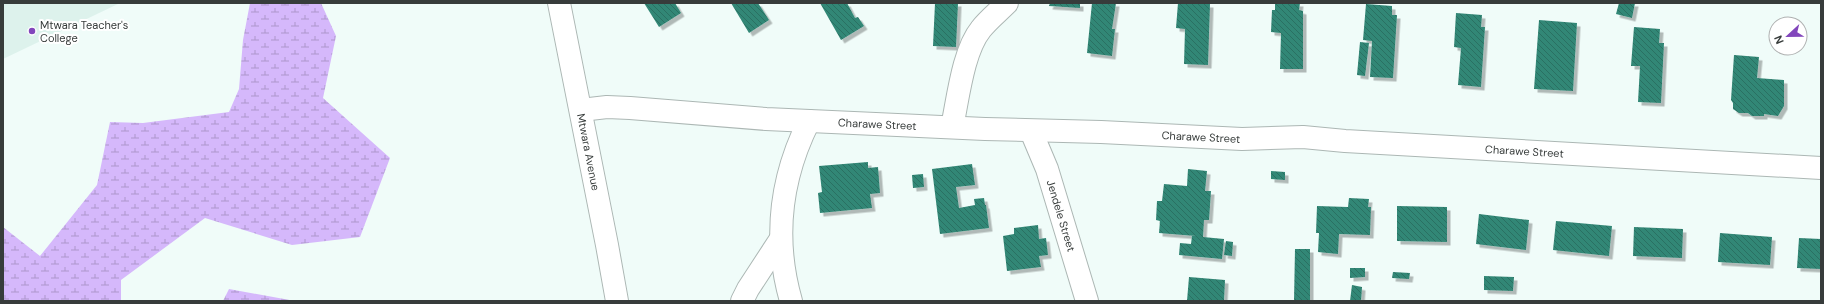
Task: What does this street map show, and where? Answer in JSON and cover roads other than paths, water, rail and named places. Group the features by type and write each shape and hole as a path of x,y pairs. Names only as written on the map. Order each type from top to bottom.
{"street":[{"name":"Mtwara Avenue","path":"559,3 617,301"},
{"path":"952,127 966,58 971,44 980,30 1007,3"},
{"name":"Charawe Street","path":"581,110 607,107 630,108 809,120 1032,131 1115,132 1242,139 1303,137 1345,141 1821,168"},
{"path":"791,301 780,240 782,204 788,172 809,120"},
{"name":"Jendele Street","path":"1032,131 1047,169 1088,301"},
{"path":"742,301 748,289 780,240"}],"place":[{"name":"Mtwara Teacher's College","path":"32,31"}]}
